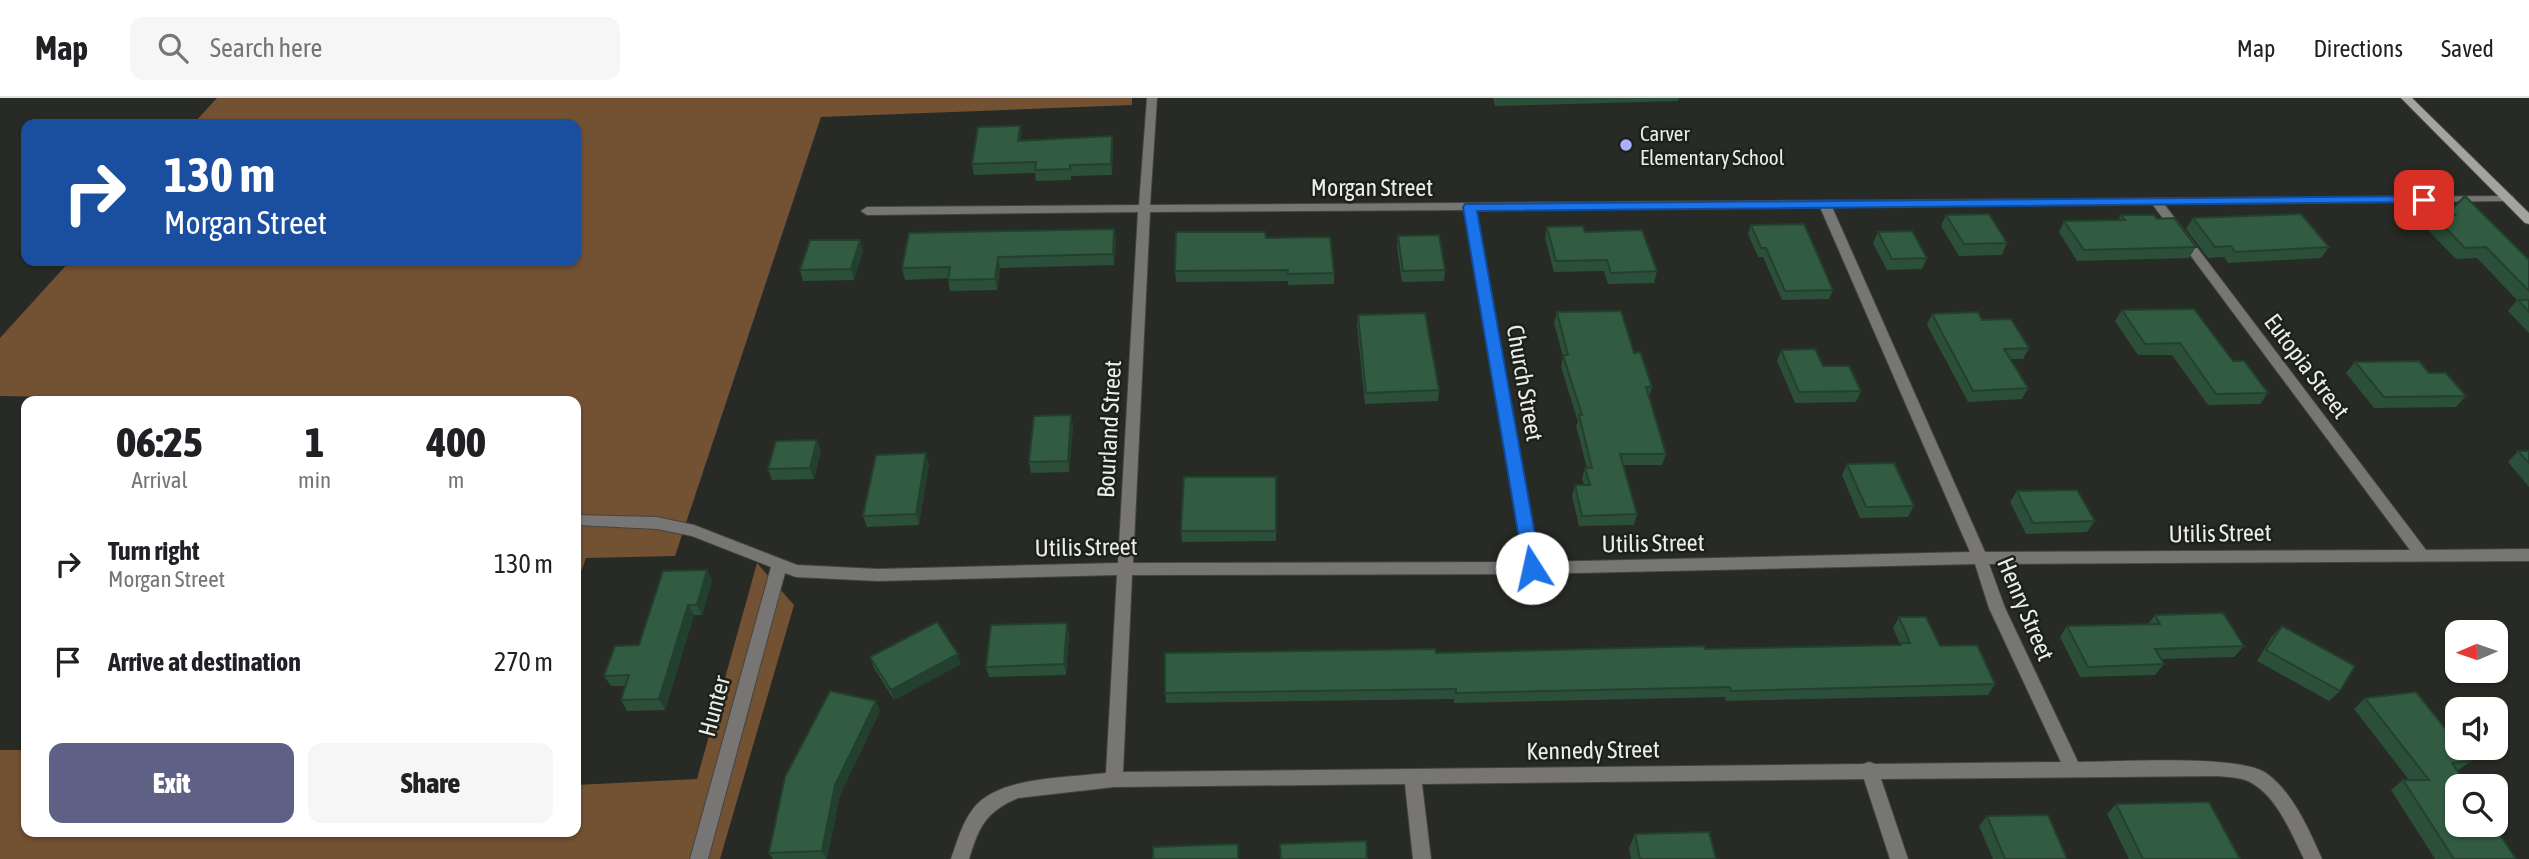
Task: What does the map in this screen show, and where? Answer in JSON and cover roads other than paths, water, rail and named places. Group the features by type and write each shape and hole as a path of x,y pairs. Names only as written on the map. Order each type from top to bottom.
{"main road":[{"path":"2406,98 2529,220"}],"street":[{"name":"Bourland Street","path":"1114,780 1152,98"},
{"name":"Morgan Street","path":"867,211 2508,198"},
{"name":"Eutopia Street","path":"2158,202 2422,555"},
{"name":"Henry Street","path":"1825,205 1980,558 1997,608 2073,769"},
{"name":"Church Street","path":"1469,207 1532,568"},
{"name":"Utilis Street","path":"581,520 657,523 694,531 796,571 878,575 1124,569 1532,568 1980,558 2529,555"},
{"name":"Hunter","path":"699,859 779,566"},
{"name":"Kennedy Street","path":"1114,780 1413,778 1869,769 2073,769"},
{"path":"1869,769 1899,859"},
{"path":"2073,769 2217,769 2259,778 2277,797 2313,859"},
{"path":"1413,778 1422,859"},
{"path":"960,859 972,823 984,807 1007,794 1114,780"}],"place":[{"name":"Carver Elementary School","path":"1626,145"}]}
